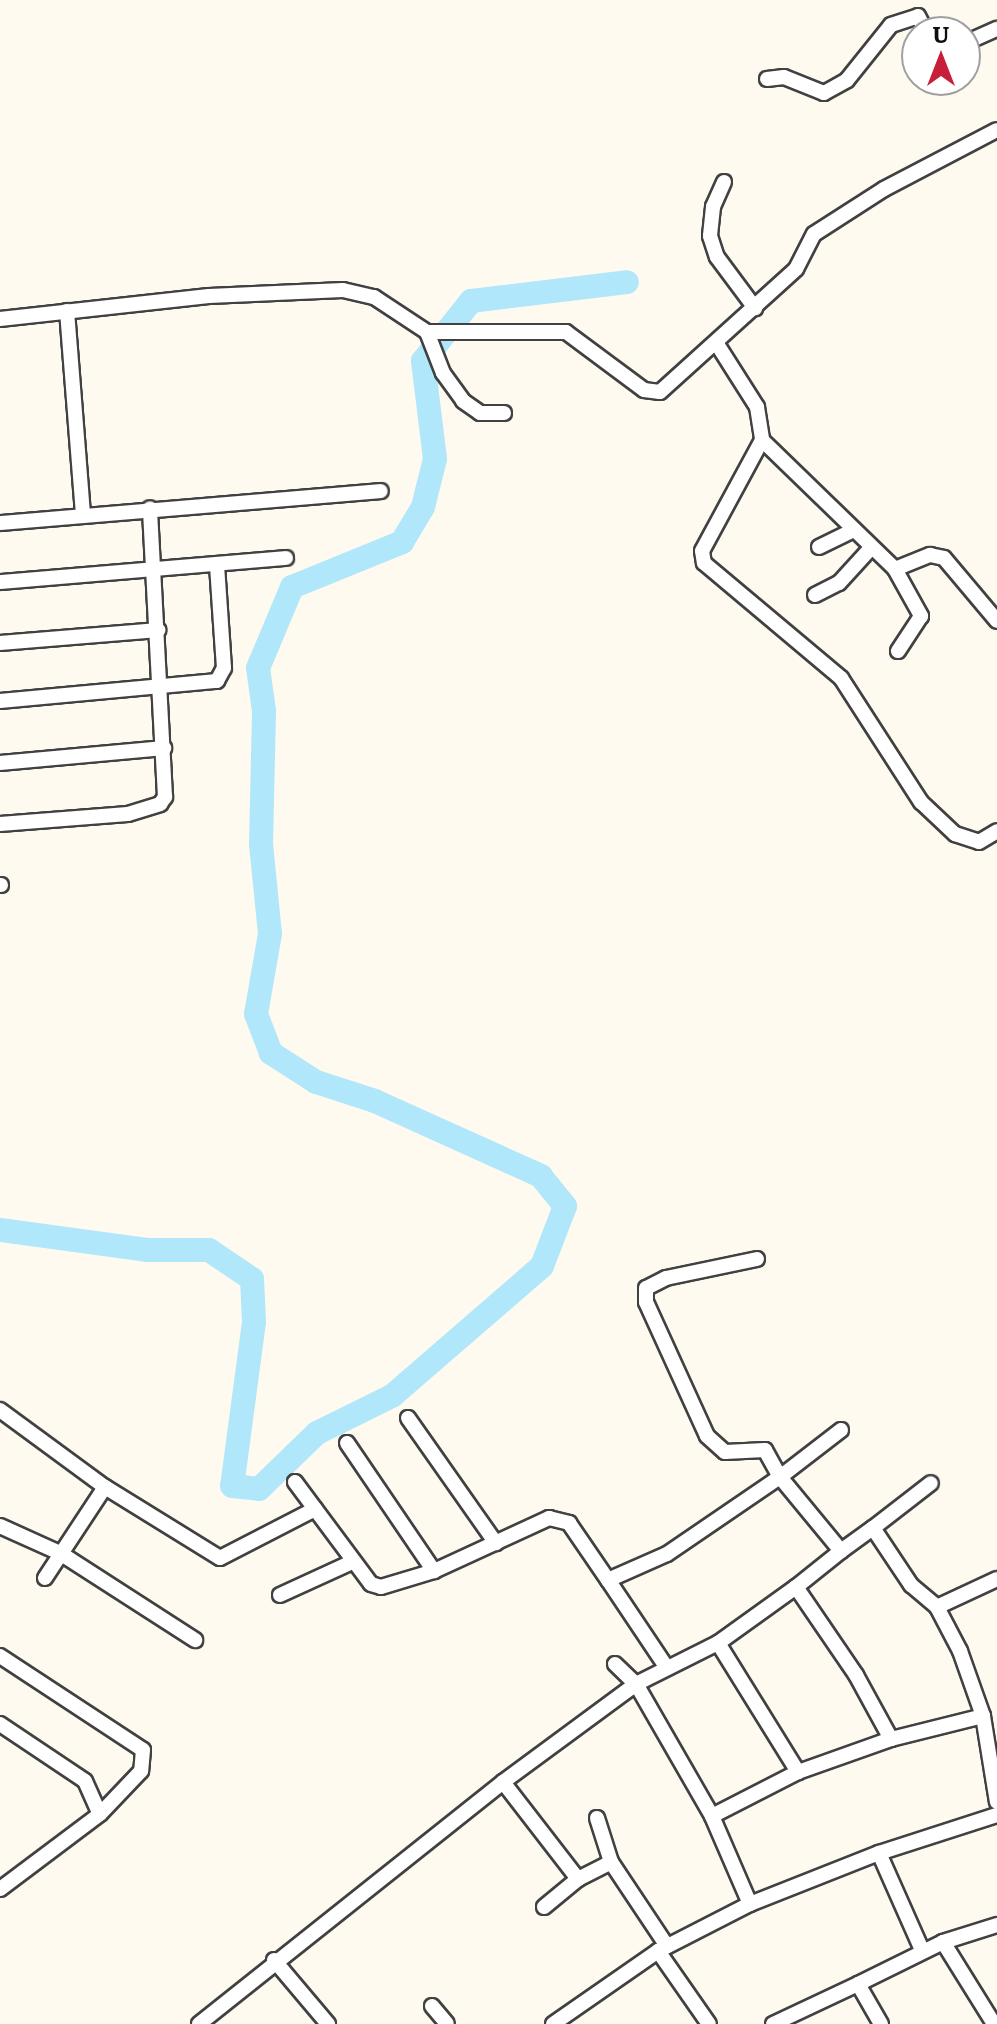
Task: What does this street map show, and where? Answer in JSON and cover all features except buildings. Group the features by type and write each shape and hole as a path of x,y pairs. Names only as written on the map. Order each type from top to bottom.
{"street":[{"path":"767,79 792,79 824,93 847,80 891,25 901,22"},
{"path":"0,319 209,296 343,290 374,297 432,335 566,332 652,393 668,389 796,269 814,234 884,189 997,130"},
{"path":"724,182 713,207 710,236 717,257 755,308"},
{"path":"67,311 83,513"},
{"path":"432,335 443,373 463,401 480,413 504,413"},
{"path":"717,344 757,407 762,440 852,531 895,569 921,616 898,651"},
{"path":"762,440 702,551 704,563 841,678 921,802 955,834 979,842 997,831"},
{"path":"0,523 83,513 381,491"},
{"path":"0,824 128,814 160,804 166,791 150,508"},
{"path":"819,547 852,531"},
{"path":"815,595 839,583 871,548"},
{"path":"895,569 930,555 944,558 997,621"},
{"path":"0,582 286,558"},
{"path":"0,701 208,684 222,676 217,564"},
{"path":"0,643 158,630"},
{"path":"0,763 164,748"},
{"path":"757,1259 651,1284 646,1302 712,1444 725,1452 765,1450 780,1477 841,1551"},
{"path":"0,1410 105,1487 220,1558 315,1509"},
{"path":"408,1418 496,1543"},
{"path":"608,1580 680,1546 780,1477 841,1430"},
{"path":"347,1443 434,1571"},
{"path":"295,1482 352,1562 371,1584 381,1587 434,1571 549,1518 560,1518 569,1523 665,1665"},
{"path":"199,2024 274,1960 503,1782 665,1665 718,1643 931,1483"},
{"path":"45,1578 105,1487"},
{"path":"0,1526 60,1553 195,1640"},
{"path":"873,1528 911,1585 937,1607 960,1651 983,1716 997,1802"},
{"path":"280,1595 352,1562"},
{"path":"937,1607 997,1579"},
{"path":"796,1587 856,1675 891,1739"},
{"path":"718,1643 798,1772"},
{"path":"0,1656 143,1750 141,1771 100,1814 0,1889"},
{"path":"615,1664 636,1684 712,1816 750,1904"},
{"path":"712,1816 798,1772 891,1739 983,1716"},
{"path":"0,1724 85,1781 100,1814"},
{"path":"503,1782 578,1879"},
{"path":"558,2023 662,1948 750,1904 879,1853 997,1815"},
{"path":"597,1818 611,1862 709,2024"},
{"path":"879,1853 922,1950"},
{"path":"544,1907 578,1879 611,1862"},
{"path":"773,2024 922,1950 997,1925"},
{"path":"943,1942 994,2024"},
{"path":"274,1960 328,2024"},
{"path":"858,1984 881,2024"},
{"path":"432,2006 447,2024"}],"waterway":[{"path":"0,1230 147,1250 209,1250 252,1279 254,1322 232,1486 259,1489 317,1433 392,1396 542,1266 565,1206 541,1176 375,1101 316,1082 271,1053 256,1014 270,934 261,844 264,711 258,668 292,587 402,542 423,507 435,459 423,361 471,301 627,282"}]}
